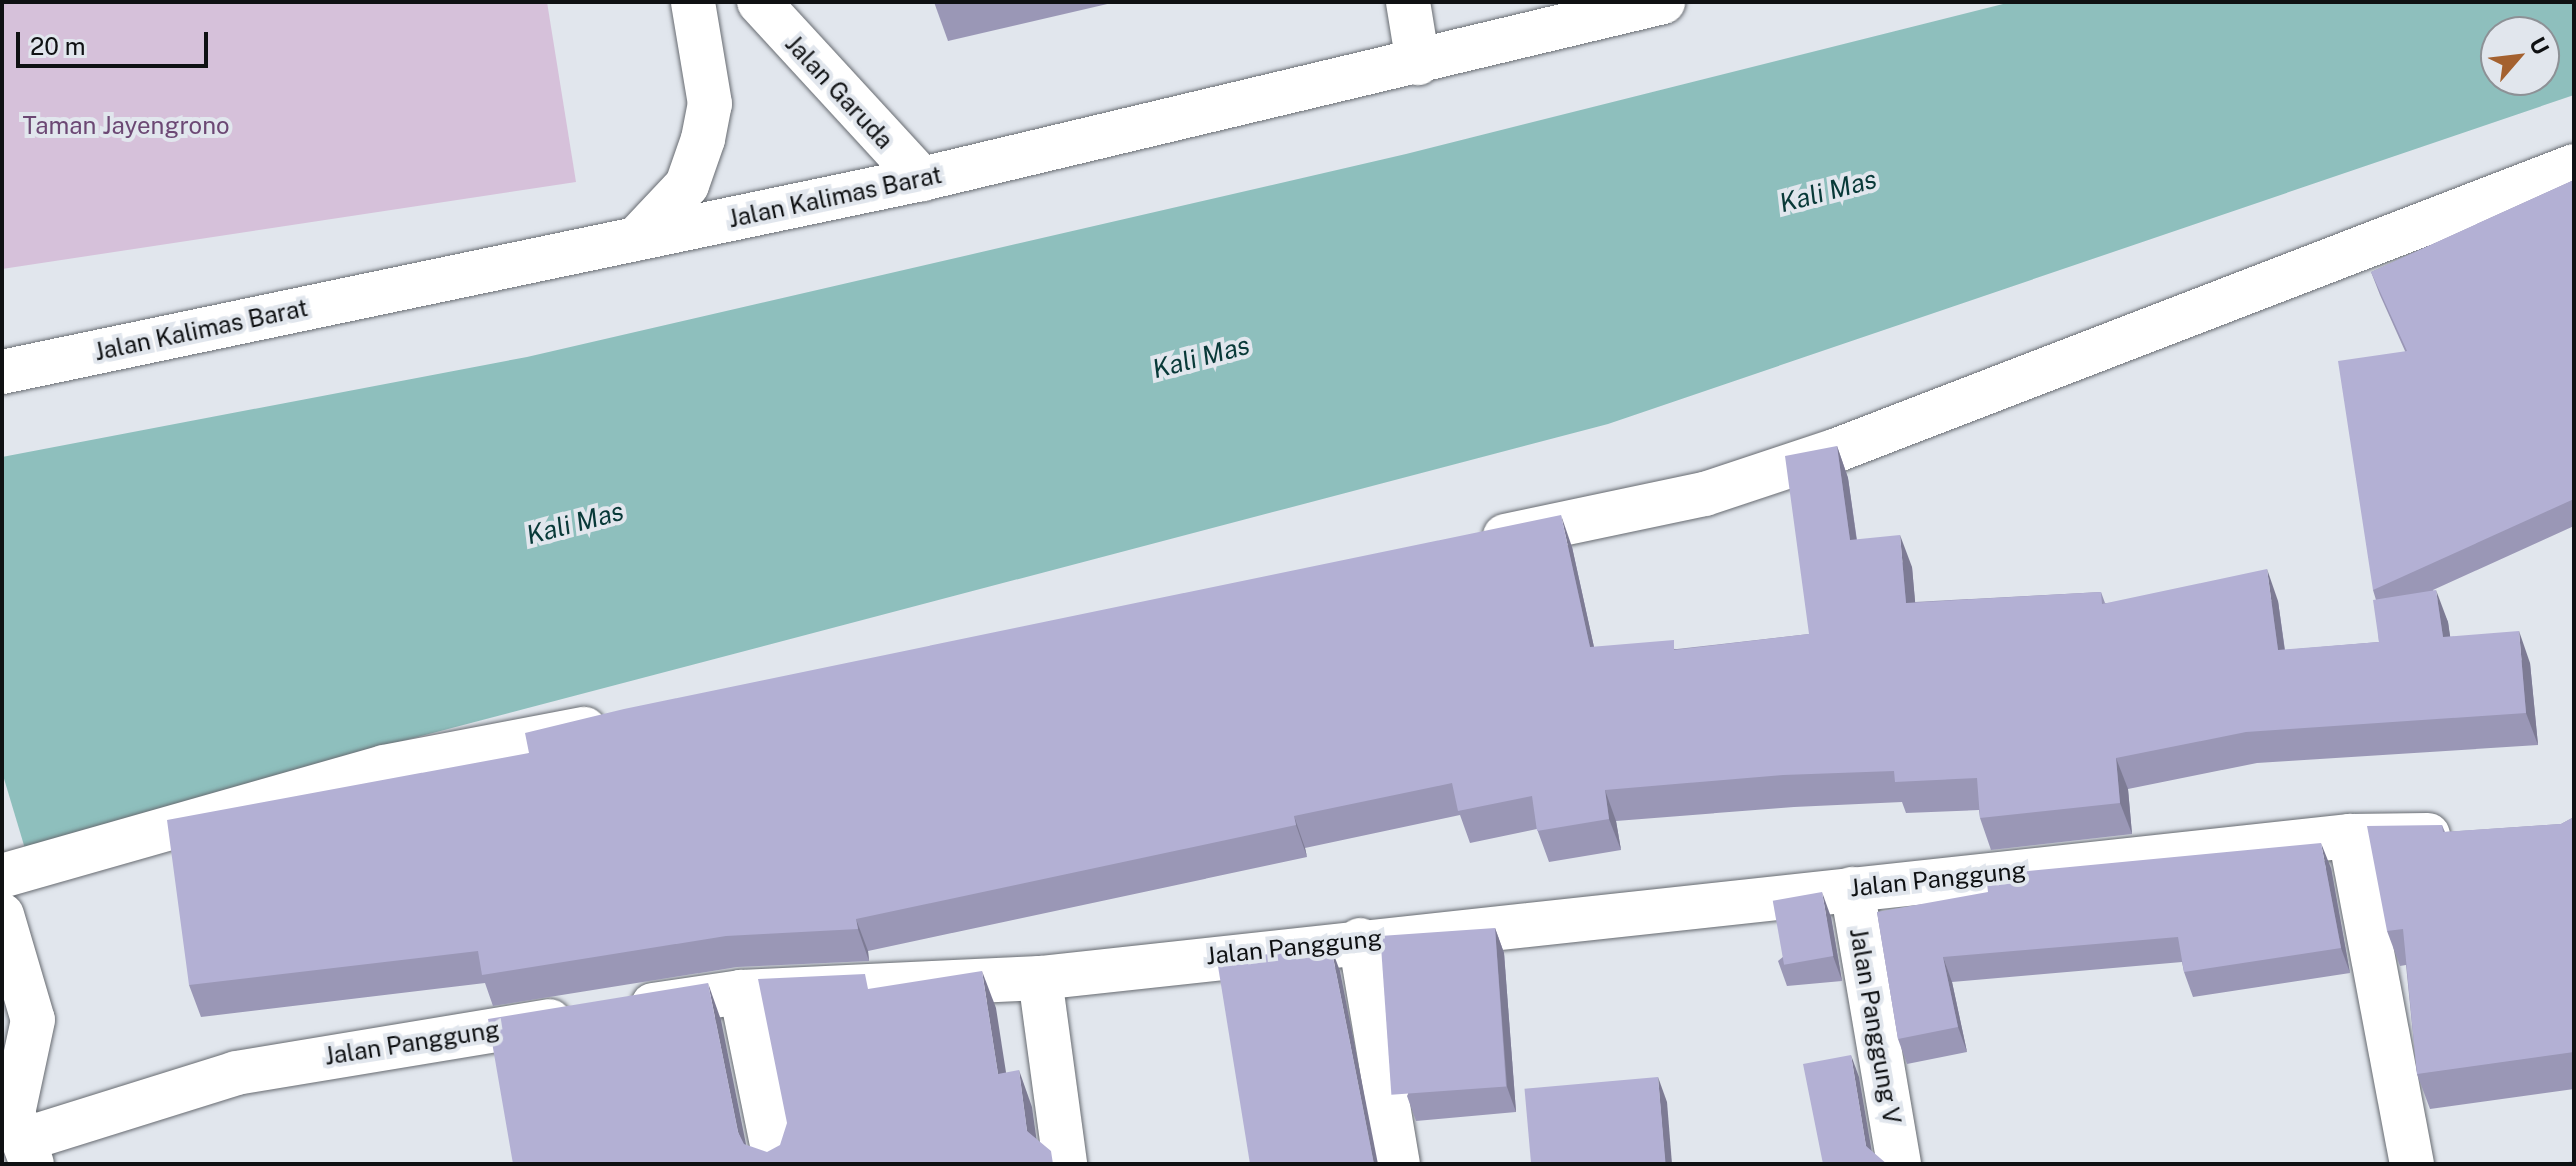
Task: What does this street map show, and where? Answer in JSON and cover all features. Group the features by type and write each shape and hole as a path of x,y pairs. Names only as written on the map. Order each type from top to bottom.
{"street":[{"path":"636,239 687,185 703,139 710,104 693,2"},
{"name":"Jalan Garuda","path":"759,2 922,179"},
{"path":"1408,2 1418,63"},
{"name":"Jalan Kalimas Barat","path":"2,372 922,179 1418,63 1663,2"},
{"path":"1458,546 1705,494 1837,450 2574,166"},
{"path":"2,876 384,767 627,720"},
{"name":"Jalan Panggung","path":"18,1130 236,1073 741,992 1040,978 1360,940 2350,836 2469,835"},
{"path":"2350,836 2412,1164"},
{"name":"Jalan Panggung V","path":"1852,889 1899,1164"},
{"path":"2,915 33,1020 18,1130"},
{"path":"1360,940 1398,1164"},
{"path":"1040,978 1065,1164"},
{"path":"741,992 776,1164"}],"green space":[{"name":"Taman Jayengrono","path":"2,2 547,2 576,182 2,269"}],"water":[{"name":"Kali Mas","path":"2011,2 2574,2 2574,95 1608,424 387,745 2,857 2,457 527,357 1406,154"}],"pier":[{"path":"2,772 26,852 2,860"}],"building":[{"path":"2574,180 2574,499 2373,590 2338,361 2407,351 2371,272"},
{"path":"1837,446 1850,540 1900,535 1906,603 2101,592 2102,604 2267,569 2278,650 2379,642 2373,600 2436,590 2443,637 2519,631 2526,713 2246,732 2116,758 2120,803 1980,818 1977,778 1895,782 1894,771 1783,775 1605,790 1609,819 1537,831 1532,796 1458,811 1452,783 1294,816 1296,825 856,919 858,929 726,936 482,975 478,951 189,985 167,820 529,753 525,733 624,709 1561,515 1590,647 1674,640 1674,650 1809,634 1785,456"},
{"path":"2574,817 2574,1052 2417,1074 2403,929 2387,931 2367,826 2442,825 2443,832 2561,824"},
{"path":"2321,843 2341,948 2184,972 2178,937 1943,957 1958,1027 1898,1039 1877,912 1988,892 1986,875"},
{"path":"1822,892 1833,956 1784,965 1773,901"},
{"path":"1495,928 1506,1087 1391,1095 1380,936"},
{"path":"1331,947 1374,1164 1250,1164 1217,960"},
{"path":"982,971 998,1074 1019,1070 1027,1131 1051,1151 1053,1164 513,1164 488,1019 708,983 738,1132 744,1144 767,1152 780,1145 787,1123 758,979 865,974 868,989"},
{"path":"1851,1055 1866,1146 1887,1164 1823,1164 1803,1064"},
{"path":"1658,1077 1666,1164 1531,1164 1525,1089"}]}
